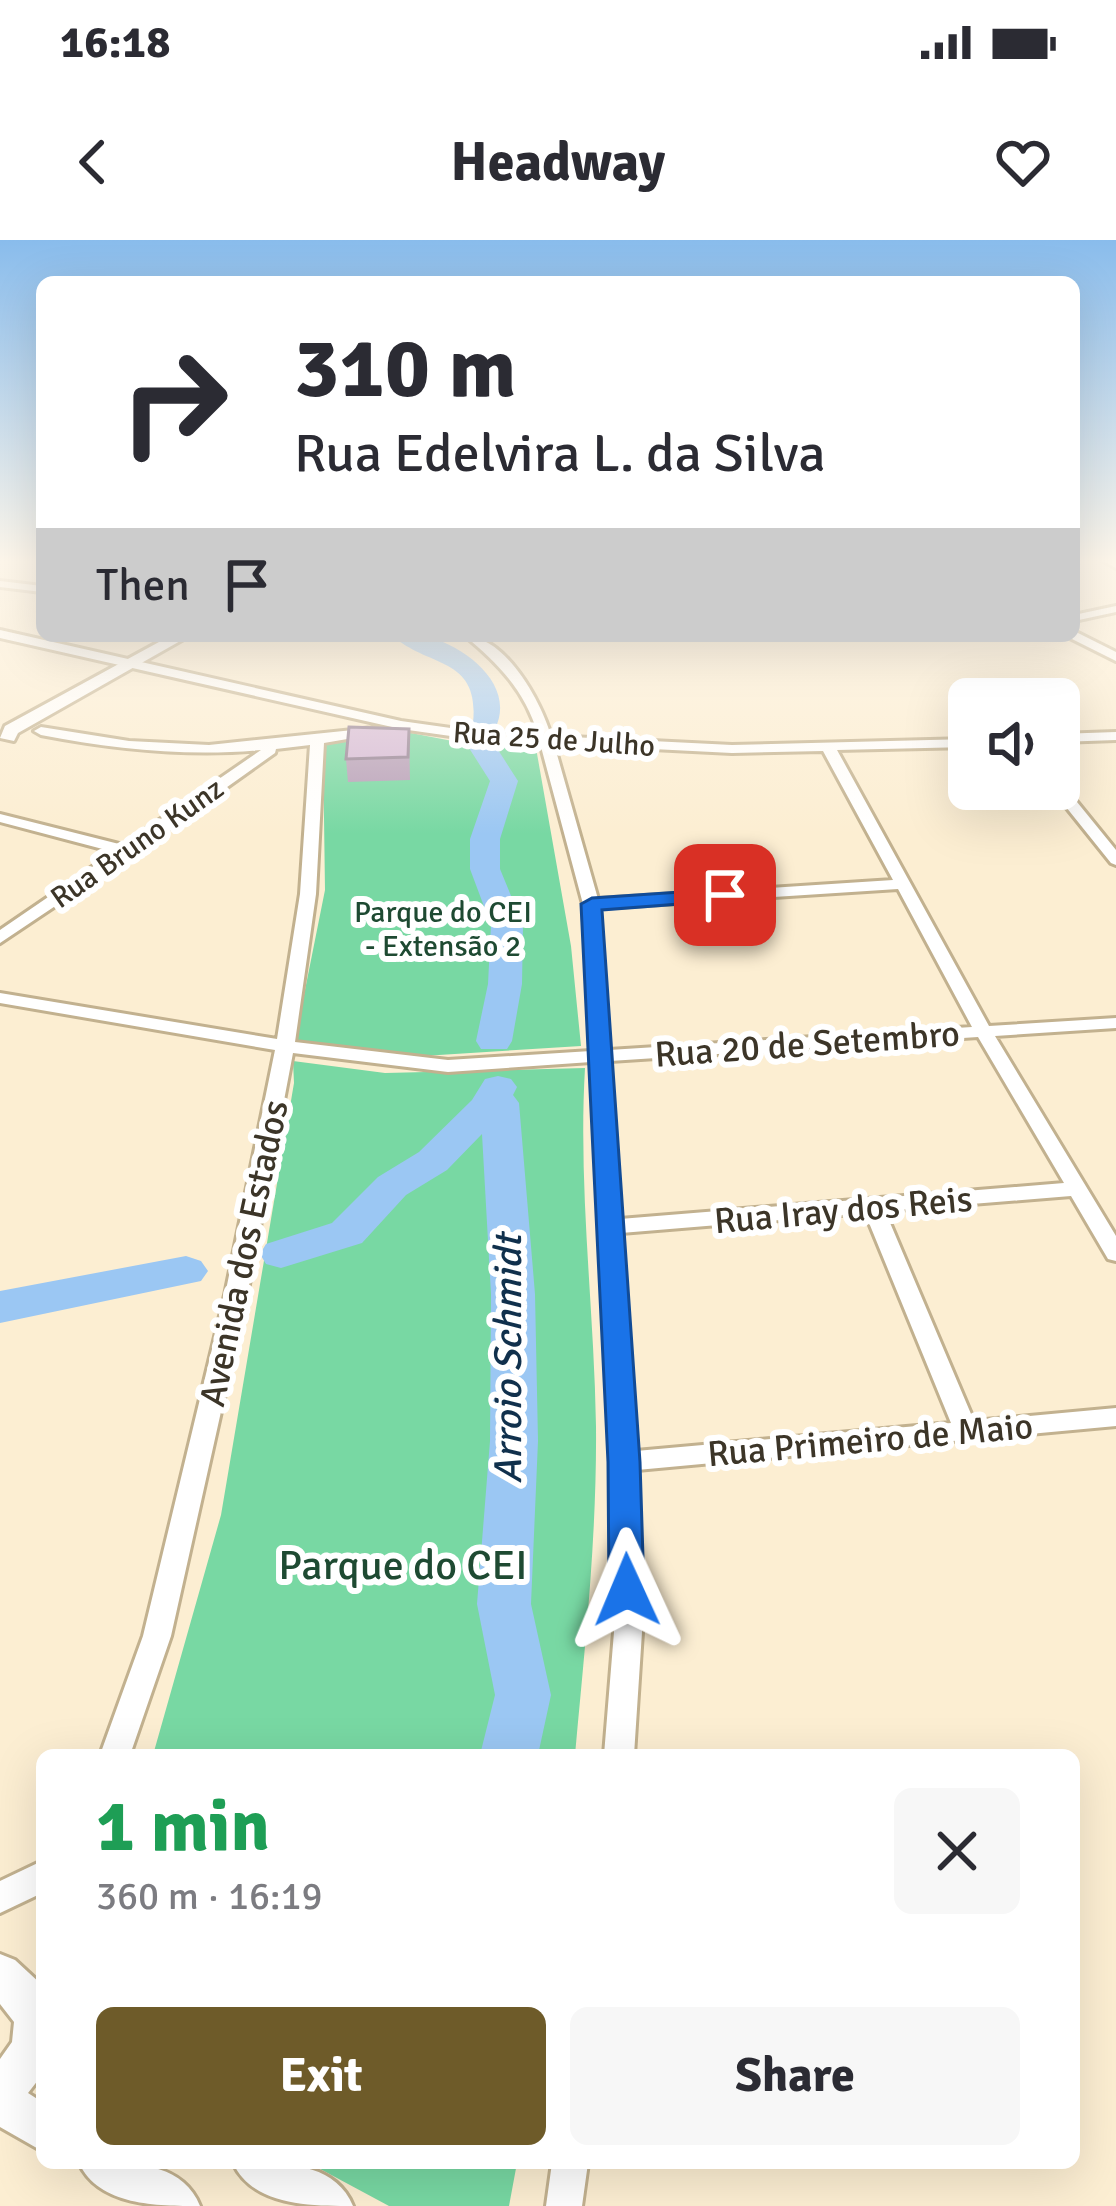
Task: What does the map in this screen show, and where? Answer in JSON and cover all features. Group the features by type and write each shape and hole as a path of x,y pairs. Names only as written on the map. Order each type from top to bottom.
{"main road":[{"path":"138,666 161,650"},
{"path":"16,734 173,650"},
{"path":"0,1975 36,2010"},
{"path":"0,2090 30,2058 36,2043"},
{"path":"0,2101 36,2124"},
{"path":"112,2169 177,2206"},
{"path":"266,2169 330,2206"}],"street":[{"name":"Rua 25 de Julho","path":"68,650 401,725 548,740 829,749 948,744"},
{"path":"492,650 516,677 548,740 592,904 624,1462 628,1632 619,1749"},
{"path":"16,734 195,752 274,747 401,725"},
{"path":"1080,738 1116,736"},
{"name":"Avenida dos Estados","path":"117,1749 157,1636 200,1458 285,1045 308,894 317,741"},
{"name":"Rua Bruno Kunz","path":"0,938 274,747"},
{"path":"829,749 983,1031 1116,1254"},
{"path":"1076,810 1116,860"},
{"path":"0,818 128,851"},
{"path":"592,904 902,884"},
{"name":"Rua 20 de Setembro","path":"0,998 285,1045 448,1066 1116,1023"},
{"name":"Rua Iray dos Reis","path":"610,1227 1076,1189"},
{"path":"873,1208 966,1430"},
{"name":"Rua Primeiro de Maio","path":"624,1462 1116,1418"},
{"path":"0,1898 36,1879"},
{"path":"563,2206 569,2169"}],"green space":[{"name":"Parque do CEI - Extensão 2","path":"411,733 468,744 536,748 571,946 581,1046 423,1056 295,1040 325,890 323,744"},
{"name":"Parque do CEI","path":"293,1061 385,1073 585,1068 583,1158 596,1467 576,1749 155,1749 221,1515 294,1083"},
{"path":"320,2169 516,2169 509,2206 389,2206"}],"building":[{"path":"349,727 409,729 408,757 346,759"}],"waterway":[{"name":"Arroio Schmidt","path":"438,650 476,677 488,705 486,723"},
{"name":"Arroio Schmidt","path":"483,748 504,781 485,839 485,869 507,925 505,984 494,1041"},
{"path":"281,1254 347,1233 392,1186 433,1161 488,1106 498,1087"},
{"name":"Arroio Schmidt","path":"500,1103 513,1294 514,1441 504,1604 523,1695 510,1749"},
{"path":"0,1307 186,1271"}],"route":[{"path":"627,1590 592,904 725,895"}]}
